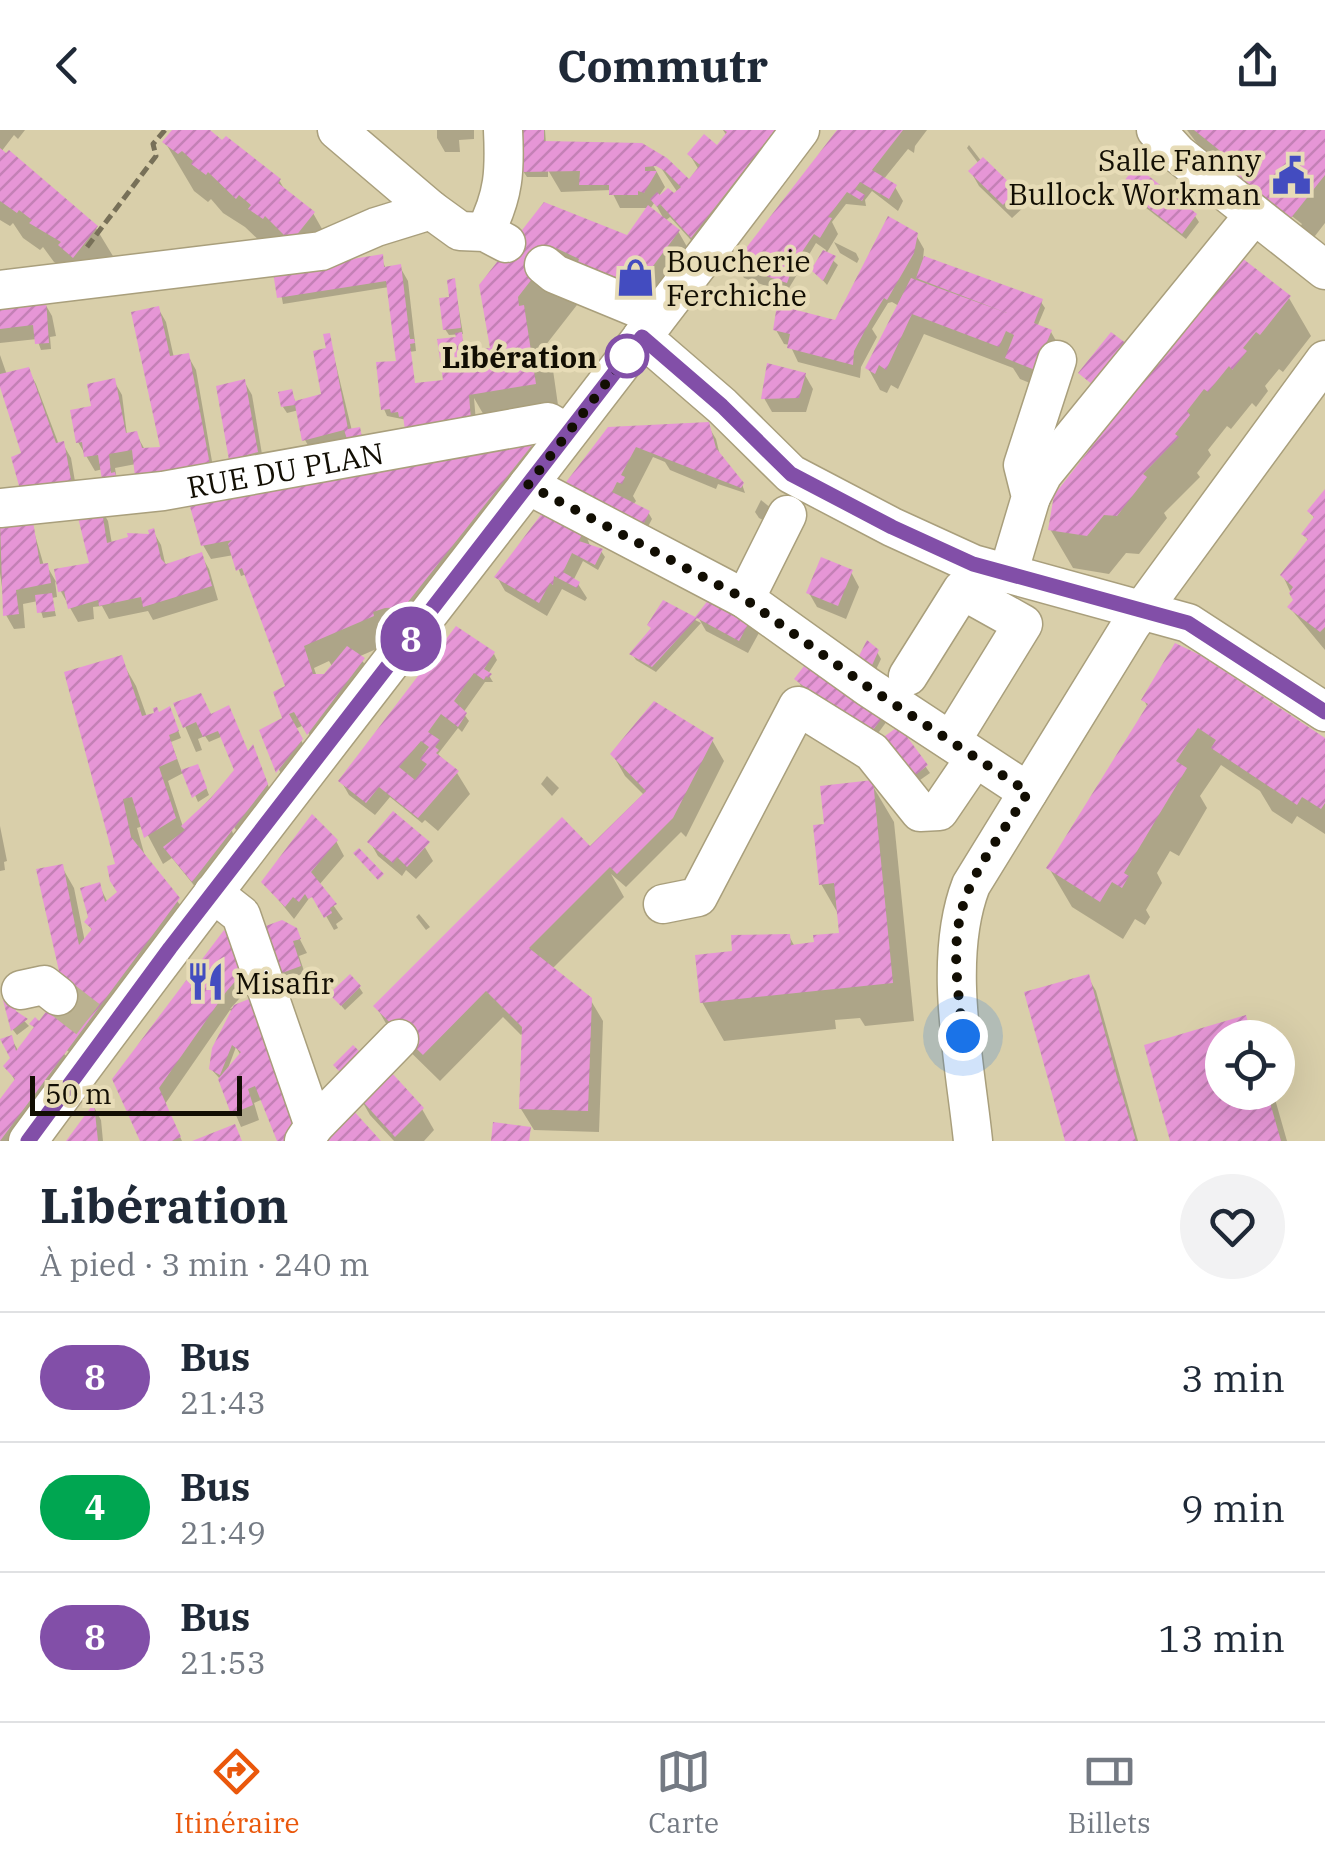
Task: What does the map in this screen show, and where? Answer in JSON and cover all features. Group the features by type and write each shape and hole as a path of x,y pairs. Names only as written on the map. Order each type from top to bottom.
{"street":[{"path":"337,130 460,231 496,237 505,173 503,130"},
{"path":"28,1141 97,1028 213,893 800,130"},
{"path":"1156,130 1178,154 1325,270"},
{"path":"0,290 321,251 376,227 430,210"},
{"path":"908,676 981,576 1043,474 1254,214"},
{"path":"544,265 555,274 640,309 649,329 791,474 981,576 1188,623 1325,712"},
{"path":"1031,497 1023,466 1056,360"},
{"path":"973,1141 956,966 960,914 971,886 1142,610 1325,360"},
{"name":"RUE DU PLAN","path":"0,508 163,491 548,422 567,433"},
{"path":"528,485 745,599 1028,792"},
{"path":"745,599 787,515"},
{"path":"662,904 698,897 798,706 872,752 920,812 939,811 963,750 1023,624 981,576"},
{"path":"213,893 241,914 309,1134 398,1039"}],"path":[{"path":"59,285 156,156 153,144 165,130"}],"building":[{"path":"172,130 210,130 222,140 226,136 281,179 278,183 315,212 291,242 265,216 263,219 248,209 251,205 239,195 236,199 208,172 206,175 191,164 193,161 182,151 178,154 162,142"},
{"path":"519,130 544,130 544,141 642,143 667,158 689,179 700,165 687,154 704,134 717,145 727,132 724,130 775,130 691,238 660,204 657,207 650,199 657,192 660,195 668,188 674,193 681,187 665,171 656,166 645,167 645,171 657,171 644,193 638,191 638,195 609,195 609,185 579,185 580,171 520,172"},
{"path":"837,130 903,130 872,170 897,185 889,199 860,182 855,189 865,195 862,201 847,192 828,217 832,218 820,238 814,234 794,264 787,283 733,265"},
{"path":"1194,130 1325,130 1325,175 1291,218 1224,165 1229,158"},
{"path":"0,148 6,153 9,150 98,226 73,258 58,245 61,242 29,223 32,220 19,210 17,213 0,201"},
{"path":"983,157 1018,191 1003,205 968,171"},
{"path":"1136,166 1197,214 1182,234 1120,186"},
{"path":"544,202 627,235 648,205 680,230 638,286 578,262 579,259 556,248 518,297 519,306 524,305 536,384 469,395 471,420 405,430 403,416 391,413 390,409 381,410 376,362 396,361 386,281 277,298 273,272 383,254 384,267 401,264 410,339 415,343 410,344 415,383 443,380 437,339 456,337 455,333 462,332 464,351 490,348 479,285"},
{"path":"888,216 918,233 914,253 870,321 854,351 853,365 787,348 790,334 773,330 777,305 835,320"},
{"path":"823,250 836,256 823,281 811,270"},
{"path":"924,256 1043,299 1034,323 1052,330 1035,370 1005,358 1014,335 1006,331 999,347 912,314 886,370 879,365 875,374 865,368 911,278 1007,313 916,278"},
{"path":"1242,258 1291,296 1260,335 1256,332 1243,348 1247,351 1232,370 1229,366 1208,392 1204,389 1175,434 1179,437 1143,474 1147,477 1117,516 1104,515 1087,536 1048,530 1054,495 1131,397 1126,394 1179,328 1184,331"},
{"path":"455,278 461,328 443,330 439,298 449,297 447,280"},
{"path":"46,299 49,343 35,344 33,325 0,329 0,305"},
{"path":"159,306 170,356 189,353 210,465 135,477 132,450 109,454 111,473 115,472 117,479 102,480 98,455 84,457 82,442 76,443 70,410 91,406 87,384 115,378 126,433 137,431 142,448 160,447 131,312"},
{"path":"1111,332 1131,347 1098,389 1078,373"},
{"path":"330,333 348,429 360,427 362,437 347,439 344,430 302,441 295,405 281,407 278,392 292,389 295,401 321,394 313,351 326,348 323,334"},
{"path":"767,363 806,373 799,398 761,399"},
{"path":"29,367 56,443 64,441 72,485 21,493 11,457 21,453 0,387 0,374"},
{"path":"245,379 258,452 229,460 216,386"},
{"path":"709,422 716,448 744,483 741,488 636,447 621,475 625,477 622,484 617,482 612,492 650,511 638,535 557,494 608,427"},
{"path":"529,435 533,444 404,607 373,612 374,616 304,646 313,674 324,674 347,646 365,658 307,735 294,712 289,714 303,739 276,773 259,730 282,718 273,692 285,686 242,568 236,571 228,544 232,540 201,546 187,496"},
{"path":"1325,489 1325,627 1320,632 1287,607 1293,600 1289,593 1293,587 1280,575 1308,539 1301,534 1314,517 1307,511"},
{"path":"101,504 107,543 128,537 127,533 149,534 148,530 154,528 161,559 166,564 202,552 212,586 143,607 141,597 99,606 98,600 68,609 64,591 58,592 54,569 89,563 76,509"},
{"path":"546,508 585,527 579,541 603,549 595,565 572,553 563,572 580,582 577,588 554,576 553,585 550,583 539,603 494,577"},
{"path":"32,515 40,564 48,563 51,583 16,590 19,614 3,616 0,521"},
{"path":"821,557 853,570 838,606 806,593"},
{"path":"52,593 55,611 37,613 35,595"},
{"path":"713,594 753,615 739,641 695,617"},
{"path":"663,600 697,618 652,667 629,654 651,628 647,625"},
{"path":"456,626 495,652 484,669 492,674 484,680 474,673 454,701 467,713 458,727 441,714 428,732 440,740 436,753 459,771 418,818 379,787 366,803 338,781","holes":["421,741 429,747 420,759 427,764 415,780 399,767"]},
{"path":"867,640 879,650 868,674 855,664"},
{"path":"1175,643 1200,655 1325,738 1325,803 1321,809 1302,797 1297,805 1211,748 1216,740 1198,728 1176,761 1187,768 1124,873 1129,876 1122,888 1112,882 1100,902 1046,868 1148,704 1141,700"},
{"path":"122,655 142,716 154,713 153,708 157,707 159,712 170,706 179,731 169,735 177,759 159,767 176,818 144,838 132,797 123,799 131,837 180,898 0,1141 0,1099 15,1079 3,1066 10,1058 0,1039 12,1035 16,1051 34,1027 29,1024 35,1017 39,1021 63,989 36,869 63,864 79,945 92,929 84,922 88,917 80,888 100,882 105,902 117,892 107,866 115,864 64,672"},
{"path":"811,657 886,713 869,735 794,679"},
{"path":"201,693 211,714 229,705 248,751 253,744 268,784 192,882 163,847 185,830 181,826 234,770 218,731 203,737 196,722 183,728 173,703"},
{"path":"654,701 714,738 673,818 617,874 610,867 529,948 592,998 588,1111 519,1109 522,1027 486,991 423,1055 373,1006 562,817 590,846 646,791 610,754"},
{"path":"899,726 928,765 908,781 878,741"},
{"path":"198,764 207,788 192,798 181,770"},
{"path":"873,780 893,983 700,1003 695,955 732,951 731,935 790,934 791,945 814,942 813,935 839,933 834,883 819,885 813,825 824,824 820,786"},
{"path":"393,811 430,842 407,867 397,857 393,863 367,842"},
{"path":"312,814 338,840 311,872 337,904 324,918 312,897 308,899 305,894 299,902 293,897 285,907 261,882"},
{"path":"359,848 384,874 378,880 353,853"},
{"path":"282,920 297,928 301,939 293,941 301,966 279,974 263,927"},
{"path":"224,930 250,964 159,1088 181,1137 172,1141 140,1141 112,1079"},
{"path":"350,974 361,986 341,1006 329,994"},
{"path":"1089,974 1136,1141 1065,1141 1024,992"},
{"path":"259,995 301,1124 289,1141 277,1141 255,1086 248,1089 253,1105 231,1114 218,1079 241,1052 232,1045 220,1075 209,1069 212,1048 234,1005"},
{"path":"12,997 16,1011 28,1019 11,1031 3,1000"},
{"path":"1205,1027 1205,1110 1272,1110 1281,1141 1170,1141 1144,1045"},
{"path":"353,1045 361,1053 340,1072 333,1065"},
{"path":"391,1072 424,1108 395,1137 355,1093"},
{"path":"94,1103 98,1141 66,1141 77,1126"},
{"path":"351,1108 381,1141 322,1141"},
{"path":"493,1122 531,1127 529,1141 491,1141"},
{"path":"235,1124 242,1141 192,1141"}],"tunnel":[{"path":"58,996 89,1020"}],"bus line":[{"name":"8","path":"28,1141 170,948 642,337 722,406 791,474 973,564 1188,623 1325,712"}],"place":[{"name":"Salle Fanny Bullock Workman","path":"1291,176"},
{"name":"Boucherie Ferchiche","path":"636,277"},
{"name":"Libération","path":"627,356"},
{"name":"Misafir","path":"205,982"}],"route":[{"path":"627,356 528,485 745,599 868,687 1028,792 971,886 960,914 956,966 963,1036"}]}
